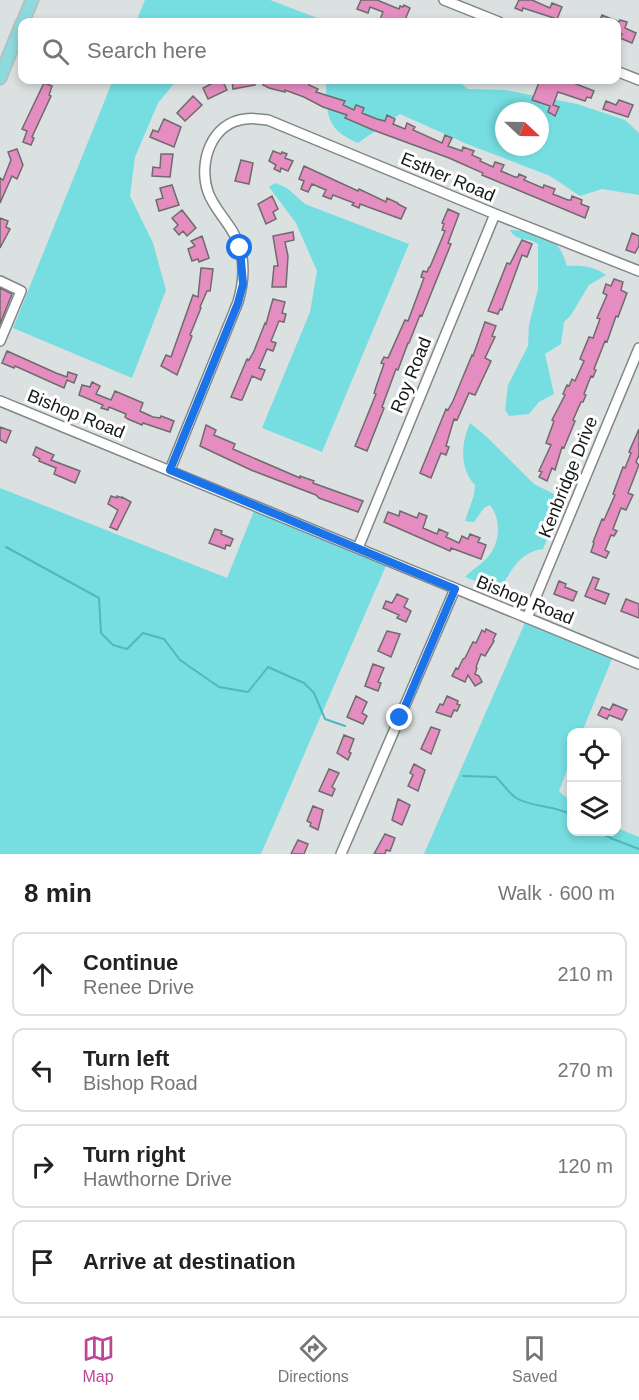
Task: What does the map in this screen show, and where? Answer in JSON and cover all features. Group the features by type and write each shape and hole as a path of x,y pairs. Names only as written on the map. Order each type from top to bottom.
{"main road":[{"path":"24,18 32,0"},
{"path":"0,78 18,33"}],"street":[{"path":"444,0 489,18"},
{"path":"621,73 639,80"},
{"name":"Esther Road","path":"170,470 238,303 243,284 240,248 232,230 208,193 204,175 206,154 212,141 228,126 243,119 268,120 639,271"},
{"name":"Roy Road","path":"358,548 495,214"},
{"path":"0,281 21,291 0,341"},
{"name":"Kenbridge Drive","path":"527,618 639,348"},
{"name":"Bishop Road","path":"0,400 639,664"},
{"path":"341,854 455,589"}],"shaded area":[{"path":"145,0 270,0 317,18 138,18"},
{"path":"111,84 174,84 158,103 135,157 130,196 153,243 166,290 132,378 13,328"},
{"path":"326,84 461,84 468,89 505,90 577,104 625,120 639,133 639,195 602,189 580,196 550,176 498,156 549,156 549,102 495,102 495,155 400,114 358,143 339,132 330,118"},
{"path":"275,183 287,188 305,204 409,244 322,452 262,428 310,312 317,271 296,223 269,187"},
{"path":"510,230 544,236 559,248 567,266 588,267 606,275 589,285 571,315 564,322 561,344 545,354 554,394 539,402 529,414 509,416 505,410 508,385 528,346 529,325 538,289 538,244 519,238"},
{"path":"470,423 534,484 564,499 543,549 528,554 522,559 499,590 465,577 491,552 498,532 494,511 490,505 484,508 474,522 465,521 475,485 466,471 463,455"},
{"path":"0,488 227,578 256,506 388,561 261,854 0,854"},
{"path":"527,618 614,654 584,728 567,728 567,770 559,791 567,798 567,836 621,836 621,830 639,837 639,854 424,854"}],"building":[{"path":"361,0 377,0 399,9 404,5 410,8 406,18 381,18 383,12 370,7 368,13 357,9"},
{"path":"519,0 532,0 550,8 552,3 562,7 557,18 523,8 522,11 515,8"},
{"path":"621,20 627,22 625,28 636,33 632,43 621,38"},
{"path":"44,84 52,86 49,95 51,96 32,137 34,138 31,145 23,142 27,131 22,129"},
{"path":"211,84 224,84 227,90 208,99 203,88"},
{"path":"232,84 255,84 255,85 233,89"},
{"path":"310,84 318,89 316,92 345,101 343,105 354,110 356,105 364,108 362,113 377,119 385,121 387,115 395,119 393,124 405,129 407,123 415,127 413,130 442,143 445,135 452,138 448,146 462,151 463,147 474,151 472,155 481,159 480,161 493,167 495,162 504,165 501,171 515,177 519,174 526,177 524,180 543,188 544,185 555,189 553,194 568,200 571,200 572,196 582,200 581,204 589,207 585,218 482,175 483,173 449,158 345,118 347,115 323,107 304,97 263,85"},
{"path":"538,84 576,84 594,91 591,98 587,97 585,101 558,92 553,105 559,107 555,116 549,113 549,102 532,100"},
{"path":"193,96 202,105 185,121 177,113"},
{"path":"619,100 633,105 628,117 603,109 606,101 616,105"},
{"path":"164,119 181,127 174,147 150,137 153,130 158,132"},
{"path":"17,149 23,165 17,179 12,176 0,203 0,178 3,180 11,160 8,152"},
{"path":"273,151 287,154 285,158 293,161 288,171 281,168 280,172 274,169 276,165 269,161"},
{"path":"161,154 173,154 170,177 152,176 153,167 160,168"},
{"path":"241,160 253,163 249,184 235,181"},
{"path":"304,166 358,191 359,189 386,202 387,198 398,203 406,208 401,219 360,204 359,208 352,205 354,203 333,195 331,199 323,196 326,190 312,184 308,192 301,189 304,181 299,179"},
{"path":"172,185 179,205 159,211 156,200 163,198 160,188"},
{"path":"272,196 278,209 273,212 276,219 266,224 258,204"},
{"path":"448,209 459,214 448,243 451,244 422,316 420,315 398,370 396,369 367,451 355,446 376,394 374,393 384,364 381,363 384,357 388,358 405,320 408,321 424,278 421,277 423,271 427,272 430,267 445,231 442,230 444,224 442,223"},
{"path":"182,210 196,228 187,236 183,231 179,235 174,229 178,225 172,218"},
{"path":"0,218 8,221 6,227 10,229 0,248"},
{"path":"293,232 294,240 285,242 288,256 286,287 272,287 274,266 278,266 273,236"},
{"path":"632,233 639,236 639,246 635,253 626,250"},
{"path":"202,236 209,258 199,262 198,259 192,261 188,249 195,246 191,241"},
{"path":"522,240 532,244 527,257 522,255 502,310 500,309 498,314 488,311 507,263 510,264"},
{"path":"201,268 213,269 210,291 207,291 200,307 177,375 161,366 166,355 171,357 193,295 198,297"},
{"path":"614,279 623,282 621,290 627,293 607,342 605,341 594,369 596,370 593,377 591,376 584,394 586,395 573,420 575,421 564,448 562,447 555,470 552,468 547,481 539,477 542,472 539,471 551,445 546,443 554,421 552,420 565,395 563,394 567,385 569,386 572,379 575,381 584,361 580,359 589,337 593,338 600,319 597,318 607,295 603,293 606,284 611,286"},
{"path":"0,288 12,294 0,324"},
{"path":"273,299 285,302 282,313 286,314 284,322 279,321 271,341 276,343 273,351 267,349 259,368 265,370 261,380 252,376 242,400 231,397 247,359 249,360 254,351 266,324"},
{"path":"485,322 496,326 492,336 495,337 485,358 491,361 475,395 469,393 457,420 454,419 446,446 449,447 446,455 441,453 431,478 420,473 446,409 448,410 453,401 473,356"},
{"path":"7,351 67,377 68,372 77,375 74,383 67,380 64,388 15,366 14,368 2,363"},
{"path":"92,382 100,386 96,394 111,400 115,391 143,403 140,411 153,417 160,418 161,416 174,421 170,432 143,423 142,425 125,417 126,414 109,407 108,410 101,408 103,405 79,395 82,385 90,387"},
{"path":"206,425 216,430 214,435 235,444 233,449 300,478 300,476 363,501 358,512 251,470 200,446"},
{"path":"0,427 11,431 6,443 0,440"},
{"path":"639,429 639,455 636,462 639,465 628,493 633,495 626,510 621,508 613,529 617,531 614,536 611,535 605,550 609,552 606,558 591,552 593,542 615,495 613,494"},
{"path":"36,447 54,455 51,460 80,471 75,483 54,474 56,468 39,461 40,459 33,455"},
{"path":"111,496 122,497 131,502 117,530 110,527 118,510 108,504"},
{"path":"400,511 417,518 419,513 427,516 423,528 437,534 439,529 448,533 446,537 459,543 462,536 468,539 470,534 480,538 478,542 486,545 481,559 451,548 450,551 384,522 388,512 399,516"},
{"path":"215,529 233,539 230,546 226,545 225,549 209,543"},
{"path":"593,577 599,579 595,589 609,594 605,604 585,596"},
{"path":"559,581 566,584 565,587 577,592 573,601 554,594"},
{"path":"397,594 408,599 404,607 411,611 406,622 397,618 399,615 383,608 386,601 392,603"},
{"path":"626,599 639,604 639,618 621,611"},
{"path":"486,629 496,634 485,656 481,654 475,674 482,682 475,686 468,675 465,682 452,676 473,642 476,643 482,630 485,632"},
{"path":"387,631 400,634 391,657 378,651"},
{"path":"373,664 384,668 378,682 381,683 378,691 365,686"},
{"path":"356,696 367,702 362,713 367,716 363,724 347,717"},
{"path":"447,696 458,701 457,704 460,705 451,717 436,712 440,704 443,705"},
{"path":"613,704 627,710 622,720 609,715 607,719 598,715 602,707 610,710"},
{"path":"431,727 440,730 431,754 421,749"},
{"path":"344,735 354,739 348,760 337,753"},
{"path":"414,764 425,770 418,791 408,786 413,775 410,773"},
{"path":"329,769 339,773 332,787 335,789 332,796 319,791"},
{"path":"398,799 410,805 402,825 392,820"},
{"path":"313,806 323,810 318,830 310,826 311,823 307,821"},
{"path":"385,834 395,838 390,851 386,850 385,854 374,854"},
{"path":"298,840 308,844 304,854 291,854"}],"waterway":[{"path":"6,547 99,598 101,633 113,645 127,649 143,633 164,639 180,660 219,687 248,692 268,667 304,683 314,693 325,719 345,726"},
{"path":"463,776 496,777 516,798 567,813"},
{"path":"607,836 639,849"}],"route":[{"path":"240,248 243,284 238,303 170,470 455,589 400,718"}]}
